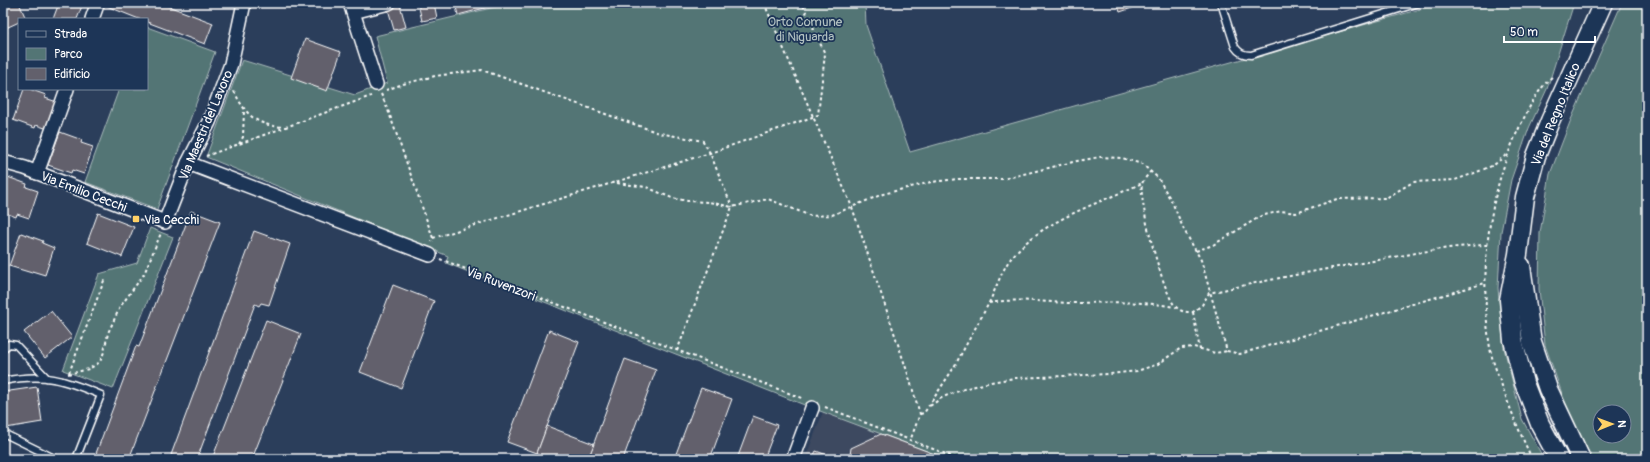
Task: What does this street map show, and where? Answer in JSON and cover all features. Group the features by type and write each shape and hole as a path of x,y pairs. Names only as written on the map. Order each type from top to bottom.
{"street":[{"name":"Via Maestri del Lavoro","path":"165,222 188,163 209,122 226,76 236,42 244,3"},
{"path":"378,88 352,8 389,3"},
{"name":"Via del Regno Italico","path":"1559,459 1540,424 1524,383 1513,340 1510,300 1523,212 1536,156 1603,3"},
{"path":"92,18 98,5"},
{"path":"37,173 67,90"},
{"name":"Via Emilio Cecchi","path":"3,162 37,173 165,222"},
{"path":"188,163 430,255"},
{"name":"Via del Regno Italico","path":"1518,254 1532,342 1548,389 1581,459"},
{"path":"793,459 814,405"},
{"path":"1540,424 1560,415"}],"lane":[{"path":"1221,3 1235,46 1239,52 1245,56 1419,3"},
{"path":"3,349 9,344 16,345 47,378"},
{"path":"3,381 27,376 66,380 101,395 76,459"},
{"path":"3,433 56,459"}],"path":[{"path":"765,3 852,207 920,414 910,441"},
{"path":"433,238 710,153 818,115 825,54 802,3"},
{"path":"188,163 287,127 378,88 403,84 434,76 482,70 659,133 703,141 710,153 732,207 676,351"},
{"path":"226,76 244,110 254,119 270,127 287,127"},
{"path":"378,88 388,110 433,238 430,255"},
{"path":"238,145 243,136 244,110"},
{"path":"1196,251 1213,245 1262,216 1281,211 1296,213 1337,199 1386,198 1414,182 1454,180 1472,174 1494,165 1507,155"},
{"path":"615,183 646,187 672,198 688,202 709,202 732,207 768,199 811,216 832,215 883,194 931,182 958,179 1003,179 1077,161 1100,157 1122,158 1142,164 1151,171 1158,178 1172,202 1184,230 1196,251 1205,274 1209,293 1227,351"},
{"path":"920,414 924,414 953,369 989,303 1007,264 1023,245 1066,217 1142,183 1151,171"},
{"path":"1142,183 1142,198 1145,218 1174,306"},
{"path":"69,373 89,369 100,362 108,333 120,307 144,274 165,222"},
{"path":"989,303 1009,299 1070,303 1129,301 1152,302 1174,306 1182,312 1193,312 1202,305 1209,293 1395,257 1469,246 1488,245"},
{"name":"Via Ruvenzori","path":"430,255 814,405 960,459"},
{"path":"66,380 105,278"},
{"path":"928,407 943,397 964,389 991,382 1015,378 1110,374 1137,371 1158,364 1181,348 1194,347 1215,354 1227,351 1240,354 1485,283"},
{"path":"1193,312 1200,350"},
{"path":"1618,459 1629,455 1647,455"}],"shaded area":[{"path":"823,412 948,459 805,459"}],"green space":[{"name":"Orto Comune di Niguarda","path":"512,3 865,3 866,25 910,152 1442,3 1574,3 1547,89 1529,128 1511,180 1501,232 1498,288 1504,348 1522,419 1544,459 948,459 812,408 446,263 448,256 206,157 242,60 355,95 387,83 375,36"},
{"path":"1622,3 1647,3 1647,459 1592,459 1567,408 1545,345 1539,289 1540,233 1550,174 1570,122"},
{"path":"148,27 215,52 157,209 85,182 119,90 148,90"},
{"path":"150,228 173,237 113,389 63,370 99,274 137,263"}],"building":[{"path":"3,3 19,3 26,18 18,18 18,22 6,28 7,33 3,35"},
{"path":"59,3 83,3 77,18 53,18"},
{"path":"105,3 160,3 213,23 205,44 148,22 148,18 136,18 104,5"},
{"path":"418,3 434,3 437,18 422,21"},
{"path":"455,3 496,3 496,5 458,15"},
{"path":"1117,3 1147,3 1120,12"},
{"path":"400,5 406,27 394,30 388,9"},
{"path":"305,39 341,52 327,91 291,78"},
{"path":"24,90 32,90 46,95 45,98 57,102 48,129 36,125 35,128 13,120"},
{"path":"60,132 82,140 81,143 93,147 84,174 72,170 71,173 48,165"},
{"path":"5,176 27,184 26,187 38,191 29,218 17,214 16,217 3,212 3,182"},
{"path":"191,211 220,222 129,459 102,459 95,456 136,346 139,347"},
{"path":"98,213 134,227 122,257 87,243"},
{"path":"254,231 290,244 269,305 261,303 259,306 255,304 197,459 183,459 171,455"},
{"path":"21,233 43,241 42,243 54,248 45,275 32,271 32,273 9,266"},
{"path":"393,285 434,301 401,388 360,372"},
{"path":"51,311 72,337 45,358 24,332"},
{"path":"266,320 301,334 252,459 212,459"},
{"path":"549,330 579,342 537,453 507,442"},
{"path":"625,359 656,370 623,459 588,459"},
{"path":"37,387 42,422 6,428 3,392"},
{"path":"701,388 732,399 710,459 674,459"},
{"path":"753,416 777,425 764,459 737,459"},
{"path":"547,426 594,444 588,459 552,459 537,453"},
{"path":"881,434 948,459 860,459 850,455 851,448"},
{"path":"816,451 838,459 812,459"}],"place":[{"name":"Via Cecchi","path":"136,219"}]}
